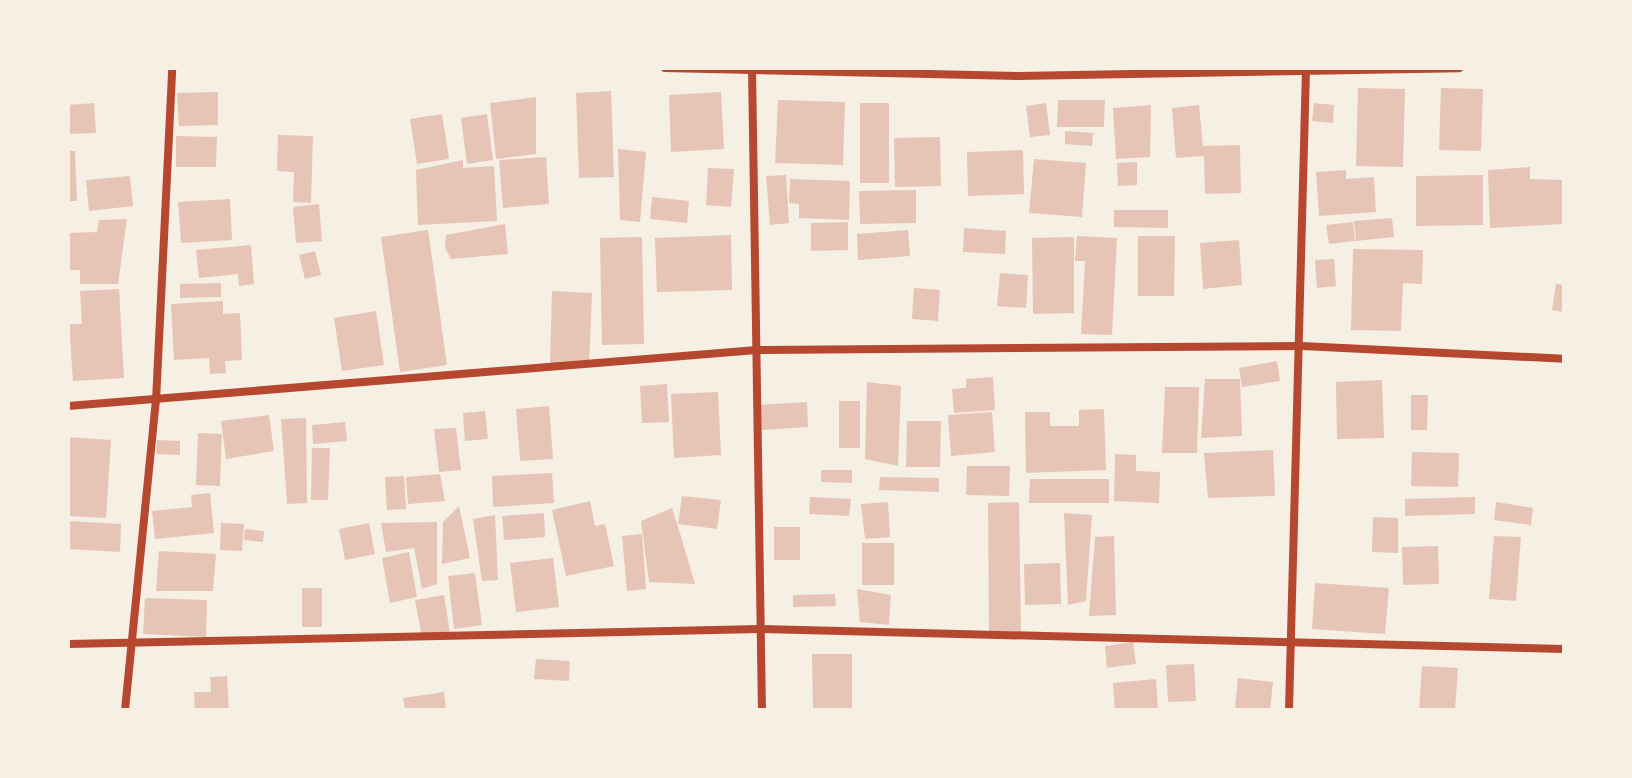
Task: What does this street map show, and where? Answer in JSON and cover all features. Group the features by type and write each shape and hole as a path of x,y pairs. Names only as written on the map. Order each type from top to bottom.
{"street":[{"path":"125,710 156,401 172,68"},
{"path":"665,68 1018,76 1459,68"},
{"path":"752,69 762,710"},
{"path":"1289,710 1289,640 1302,346 1306,69"},
{"path":"68,406 757,350 1302,346 1564,359"},
{"path":"68,644 132,646 760,629 1564,649"}],"building":[{"path":"1358,88 1405,89 1403,167 1356,166"},
{"path":"1441,88 1483,89 1481,151 1439,150"},
{"path":"611,91 614,177 579,178 576,93"},
{"path":"218,92 218,125 179,126 177,93"},
{"path":"721,92 724,149 671,152 669,95"},
{"path":"536,97 536,154 496,159 490,103"},
{"path":"778,100 845,102 843,165 775,163"},
{"path":"1058,100 1105,100 1104,127 1057,127"},
{"path":"94,103 96,133 68,134 68,105"},
{"path":"860,103 889,103 889,183 860,183"},
{"path":"1046,103 1050,135 1030,137 1026,106"},
{"path":"1314,103 1334,105 1333,123 1312,121"},
{"path":"1151,105 1150,157 1116,159 1113,108"},
{"path":"1199,105 1203,146 1240,145 1241,193 1205,194 1204,156 1176,158 1172,108"},
{"path":"442,114 449,159 417,164 410,119"},
{"path":"487,114 493,160 467,164 461,118"},
{"path":"1065,131 1093,133 1092,146 1065,144"},
{"path":"278,135 313,136 311,203 293,202 294,172 277,171"},
{"path":"176,136 217,137 216,167 176,167"},
{"path":"940,137 941,186 895,187 894,138"},
{"path":"618,149 646,152 640,222 620,220"},
{"path":"1023,150 1024,194 968,196 967,152"},
{"path":"68,151 75,151 77,201 68,201"},
{"path":"546,157 549,204 503,208 499,160"},
{"path":"1034,159 1086,163 1082,217 1029,213"},
{"path":"463,160 463,168 494,166 497,221 418,225 416,170"},
{"path":"1137,162 1137,185 1118,186 1117,163"},
{"path":"1530,167 1530,179 1564,180 1564,224 1490,228 1488,170"},
{"path":"708,168 734,169 731,207 706,205"},
{"path":"1346,170 1346,179 1374,177 1376,212 1319,216 1316,172"},
{"path":"786,175 789,223 770,225 766,176"},
{"path":"1483,175 1483,225 1416,226 1416,176"},
{"path":"130,176 133,206 89,211 86,180"},
{"path":"790,179 850,181 849,220 799,218 799,204 789,203"},
{"path":"916,190 916,223 860,224 859,191"},
{"path":"652,197 689,201 687,223 650,219"},
{"path":"230,199 232,240 181,243 178,202"},
{"path":"319,204 322,241 296,243 293,207"},
{"path":"1114,210 1168,210 1168,228 1114,227"},
{"path":"1392,218 1394,237 1356,241 1354,221"},
{"path":"127,219 118,284 80,284 80,270 68,270 68,233 97,232 99,220"},
{"path":"848,222 848,250 811,251 811,223"},
{"path":"1353,222 1355,241 1329,244 1326,225"},
{"path":"505,224 508,254 451,259 445,248 446,235"},
{"path":"964,228 1006,231 1005,254 963,252"},
{"path":"428,230 447,365 400,372 381,237"},
{"path":"908,230 910,256 858,260 857,234"},
{"path":"731,235 732,290 657,292 655,238"},
{"path":"1077,236 1117,238 1112,335 1081,334 1085,261 1075,261"},
{"path":"1138,236 1175,236 1174,296 1138,296"},
{"path":"642,237 644,344 602,345 600,238"},
{"path":"1074,237 1074,313 1033,314 1032,238"},
{"path":"1239,240 1242,285 1203,289 1200,243"},
{"path":"251,245 254,284 239,286 238,274 199,278 196,250"},
{"path":"1353,249 1423,250 1422,284 1403,283 1401,331 1351,330"},
{"path":"315,251 321,275 305,279 299,255"},
{"path":"1334,259 1336,286 1317,288 1315,260"},
{"path":"1000,273 1028,275 1026,308 997,306"},
{"path":"221,283 221,297 180,298 180,284"},
{"path":"1556,284 1564,285 1564,312 1552,310"},
{"path":"914,288 940,290 938,321 912,319"},
{"path":"119,289 124,378 73,381 69,324 82,324 80,291"},
{"path":"552,291 592,293 589,364 550,363"},
{"path":"223,301 223,314 240,313 242,360 225,361 226,373 210,374 209,358 174,360 171,304"},
{"path":"376,311 384,365 342,371 334,318"},
{"path":"1277,361 1280,381 1242,387 1239,368"},
{"path":"993,377 995,410 954,413 952,389 966,388 966,379"},
{"path":"1205,379 1240,379 1242,436 1201,438"},
{"path":"1382,380 1384,438 1337,439 1336,382"},
{"path":"867,382 901,386 898,466 865,459"},
{"path":"667,384 669,422 642,423 640,386"},
{"path":"1165,387 1199,387 1197,453 1162,453"},
{"path":"718,392 721,455 674,458 671,394"},
{"path":"1411,395 1428,395 1427,430 1411,430"},
{"path":"839,401 860,401 860,448 839,448"},
{"path":"807,402 808,427 761,430 760,405"},
{"path":"549,406 553,459 520,461 516,409"},
{"path":"1104,409 1106,470 1026,473 1025,412 1050,412 1050,426 1079,426 1079,410"},
{"path":"485,411 488,439 465,441 463,413"},
{"path":"992,412 995,452 951,456 948,415"},
{"path":"269,415 274,451 226,459 221,421"},
{"path":"306,418 307,503 287,504 281,419"},
{"path":"907,421 941,421 940,467 906,467"},
{"path":"345,422 347,441 313,444 312,425"},
{"path":"456,428 461,470 439,472 434,429"},
{"path":"198,433 222,434 220,486 196,485"},
{"path":"68,437 111,440 106,518 68,516"},
{"path":"157,440 180,441 180,455 156,454"},
{"path":"312,448 330,448 328,500 311,500"},
{"path":"1273,450 1275,496 1208,498 1204,453"},
{"path":"1412,452 1459,453 1458,487 1411,486"},
{"path":"1115,454 1136,455 1136,471 1160,472 1159,503 1114,501"},
{"path":"967,466 1010,466 1009,496 966,495"},
{"path":"821,470 852,470 852,483 821,482"},
{"path":"552,473 554,503 493,507 492,476"},
{"path":"440,474 445,501 408,504 406,477"},
{"path":"404,476 406,509 387,510 385,477"},
{"path":"880,477 939,478 939,492 879,490"},
{"path":"1030,479 1109,479 1109,503 1029,503"},
{"path":"210,493 214,533 155,539 152,511 192,507 191,495"},
{"path":"682,496 721,500 717,529 678,524"},
{"path":"810,497 851,499 849,516 809,514"},
{"path":"1475,497 1475,514 1405,516 1405,499"},
{"path":"590,501 595,526 605,524 614,566 566,576 552,510"},
{"path":"888,502 890,537 865,539 861,504"},
{"path":"1019,502 1021,632 989,633 988,503"},
{"path":"1496,502 1533,508 1531,525 1494,520"},
{"path":"459,506 470,558 442,564 443,522"},
{"path":"672,508 695,584 649,582 641,521"},
{"path":"544,513 545,537 504,540 502,516"},
{"path":"1064,513 1092,515 1086,601 1068,605"},
{"path":"495,515 498,580 482,581 473,519"},
{"path":"1373,517 1398,518 1398,553 1372,552"},
{"path":"68,521 121,524 120,552 68,549"},
{"path":"437,522 437,584 422,589 414,548 386,552 381,523"},
{"path":"221,523 244,524 242,551 220,550"},
{"path":"369,523 375,554 345,560 339,529"},
{"path":"774,527 800,527 800,560 774,560"},
{"path":"245,529 264,531 263,542 244,540"},
{"path":"642,534 646,589 627,591 622,536"},
{"path":"1114,536 1116,615 1089,616 1095,537"},
{"path":"1494,536 1521,537 1516,601 1489,599"},
{"path":"862,543 894,543 894,585 862,585"},
{"path":"1438,546 1439,584 1403,585 1402,547"},
{"path":"159,551 216,554 213,591 156,591"},
{"path":"409,552 417,597 390,603 382,558"},
{"path":"553,558 559,607 516,612 510,563"},
{"path":"1060,563 1061,604 1025,605 1024,564"},
{"path":"475,573 482,625 454,629 448,576"},
{"path":"1315,583 1389,588 1385,634 1312,629"},
{"path":"302,588 322,588 322,627 302,627"},
{"path":"857,589 891,595 889,625 860,622"},
{"path":"835,594 836,606 793,607 793,595"},
{"path":"444,595 450,633 422,638 415,600"},
{"path":"145,598 207,600 206,637 143,634"},
{"path":"1133,642 1136,664 1107,668 1105,646"},
{"path":"812,654 852,654 852,710 813,710"},
{"path":"536,659 570,661 569,681 534,679"},
{"path":"1194,664 1196,701 1168,702 1166,665"},
{"path":"1422,666 1458,668 1455,710 1419,710"},
{"path":"227,676 229,710 195,710 194,692 211,692 210,677"},
{"path":"1238,678 1273,682 1270,710 1235,708"},
{"path":"1156,679 1158,710 1115,710 1113,683"},
{"path":"444,692 446,710 405,710 403,698"}]}
